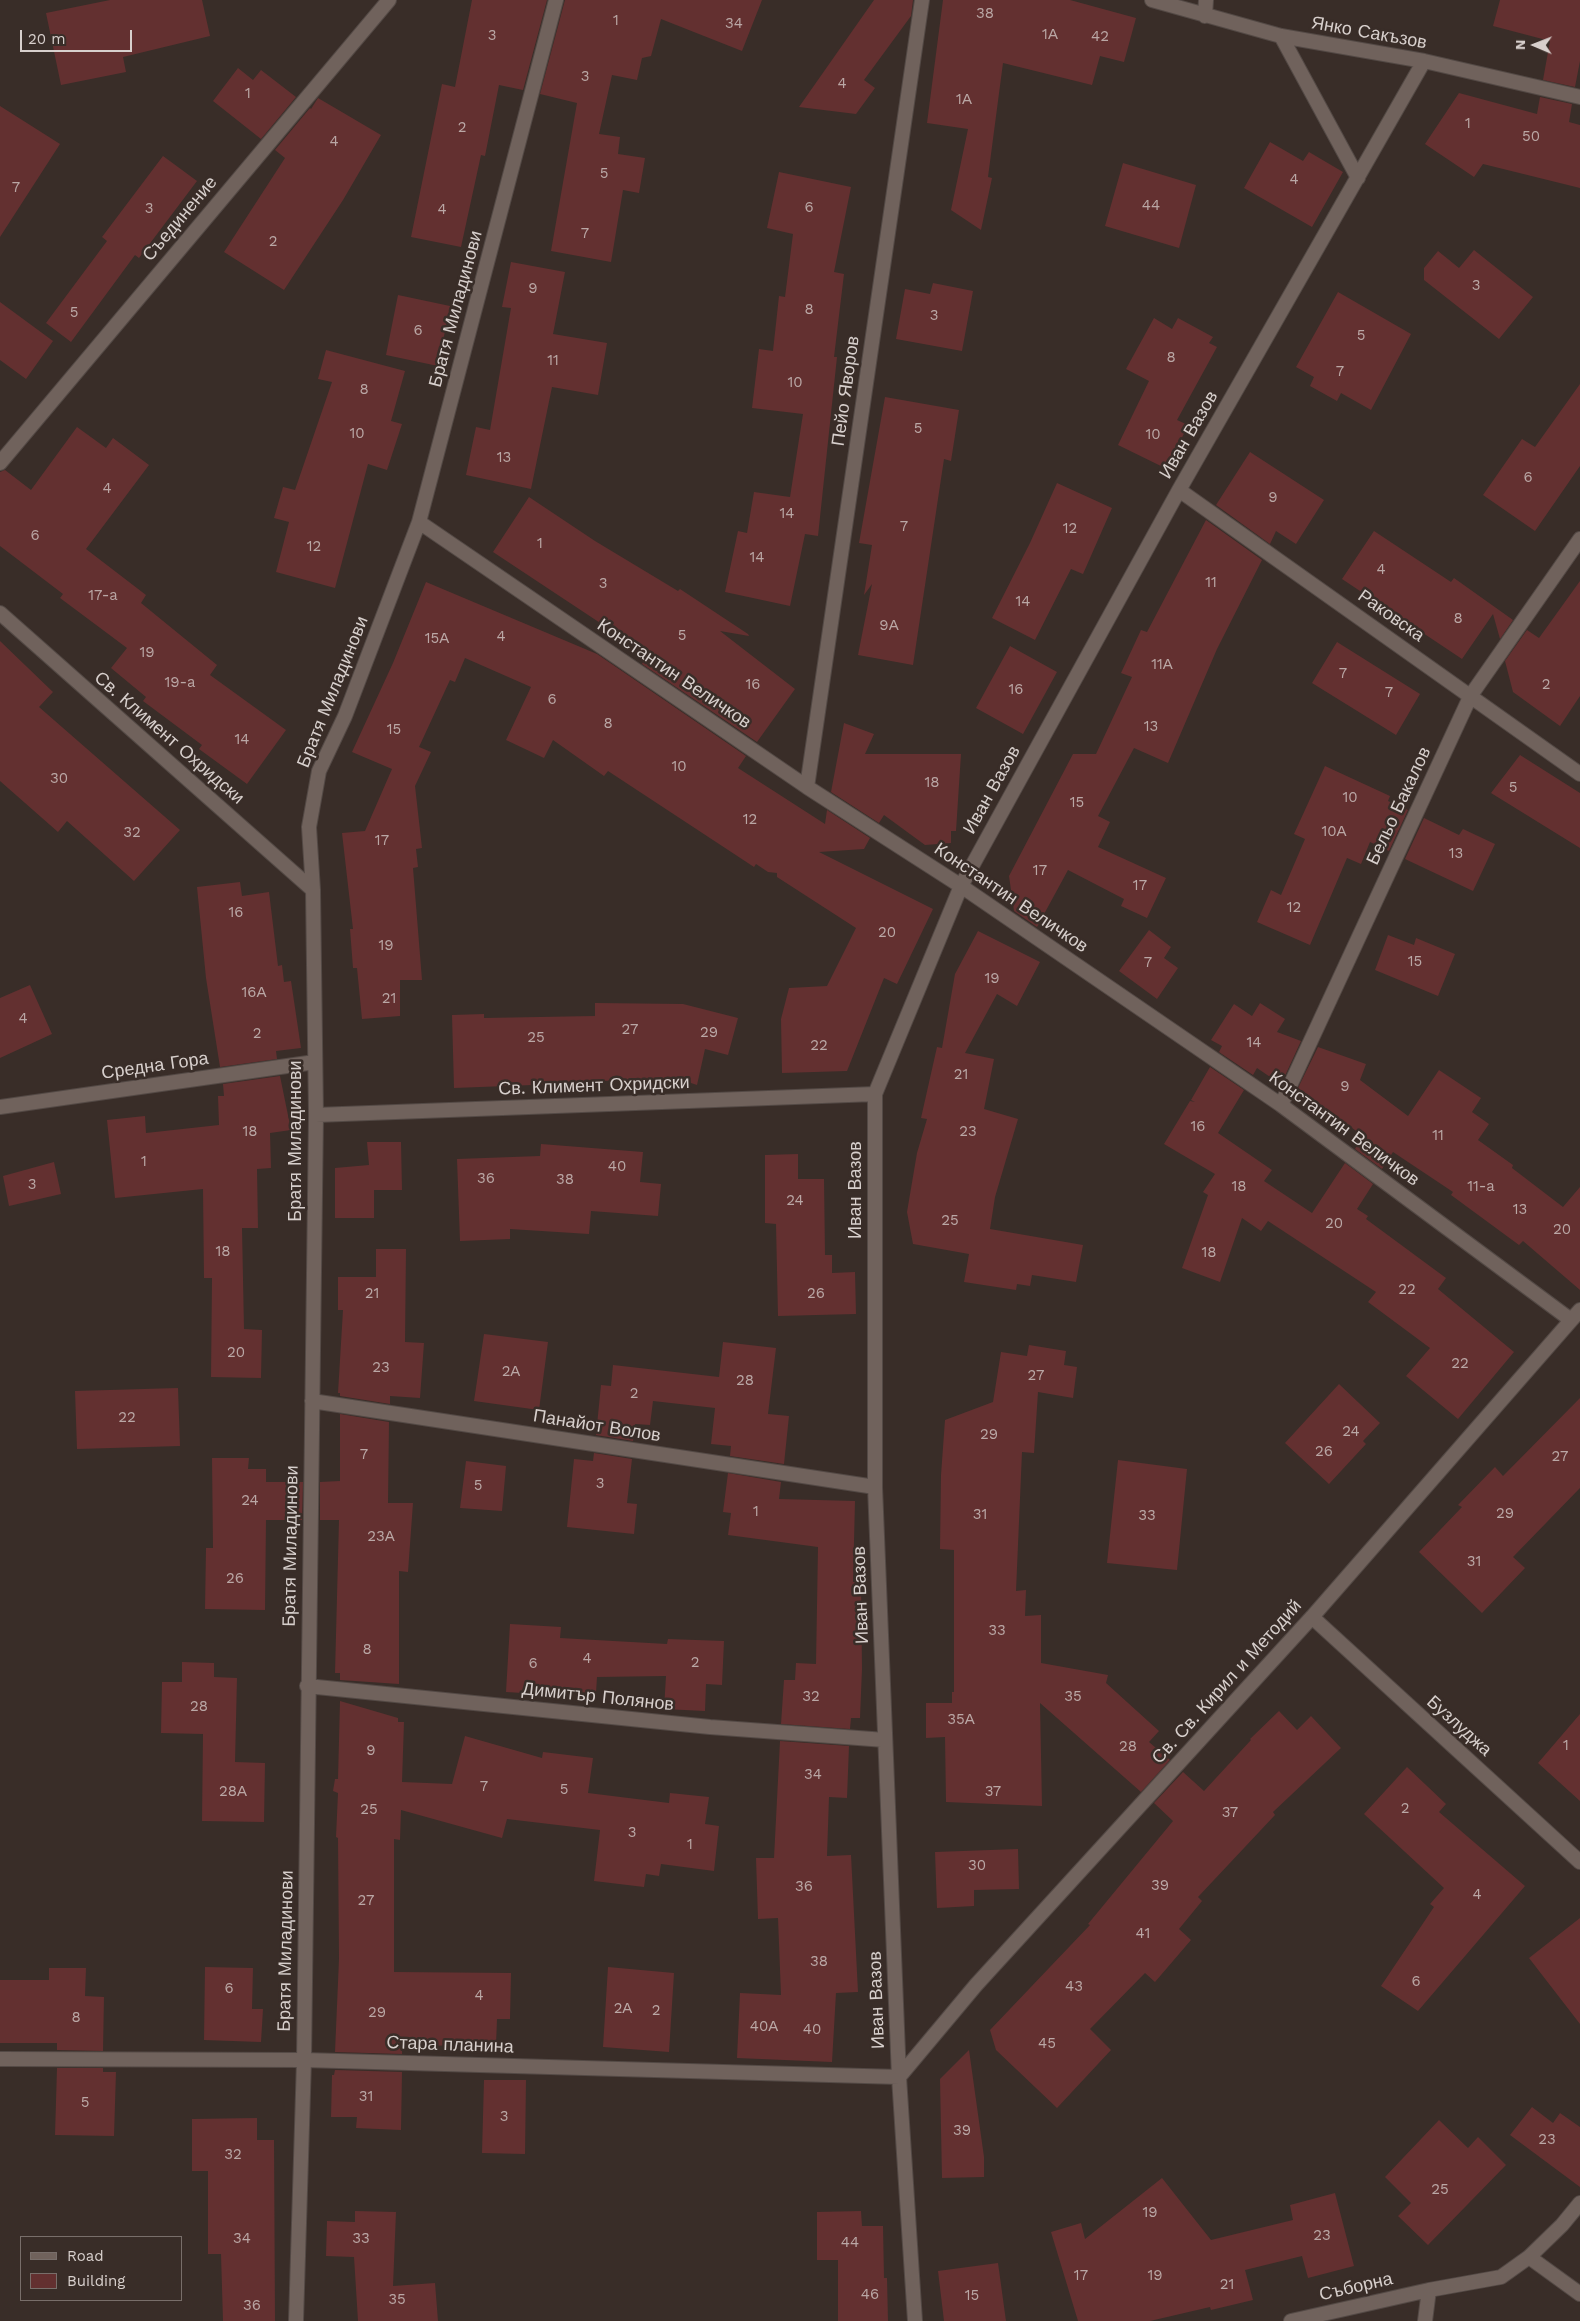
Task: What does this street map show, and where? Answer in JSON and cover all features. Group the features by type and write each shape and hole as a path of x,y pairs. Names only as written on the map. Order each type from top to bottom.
{"street":[{"name":"Съединение","path":"0,463 389,0"},
{"name":"Братя Миладинови","path":"296,2321 304,2060 316,1115 313,890 309,827 319,771 345,716 419,522 556,0"},
{"name":"Пейо Яворов","path":"807,787 922,0"},
{"name":"Янко Сакъзов","path":"1152,0 1281,36 1424,61 1580,97"},
{"path":"1205,16 1206,0"},
{"path":"1281,36 1358,178"},
{"name":"Иван Вазов","path":"915,2321 899,2077 875,1487 875,1094 961,886 1179,490 1424,61"},
{"name":"Раковска","path":"1179,490 1580,774"},
{"name":"Константин Величков","path":"419,522 807,787 961,886 1281,1106 1576,1315"},
{"name":"Бельо Бакалов","path":"1281,1106 1471,695 1580,539"},
{"name":"Св. Климент Охридски","path":"0,613 313,890"},
{"name":"Средна Гора","path":"0,1107 315,1062"},
{"name":"Св. Климент Охридски","path":"316,1115 875,1094"},
{"name":"Св. Св. Кирил и Методий","path":"899,2077 976,1985 1312,1617 1576,1315"},
{"name":"Панайот Волов","path":"312,1401 875,1487"},
{"name":"Бузлуджа","path":"1312,1617 1580,1862"},
{"name":"Димитър Полянов","path":"308,1686 710,1727 885,1740"},
{"name":"Стара планина","path":"0,2059 304,2060 899,2077"},
{"name":"Съборна","path":"1291,2321 1429,2290 1501,2278 1529,2258 1562,2225 1580,2203"},
{"path":"1529,2258 1580,2294"},
{"path":"1425,2321 1429,2290"}],"building":[{"path":"110,0 202,0 210,36 123,57 126,72 61,85 46,13"},
{"path":"472,0 547,0 523,90 499,85 485,156 481,155 461,247 411,237 442,84 455,87"},
{"path":"565,0 762,0 742,51 661,19 651,56 642,58 637,80 612,75 599,134 620,137 618,154 645,158 639,193 623,190 611,262 551,251 577,103 540,94"},
{"path":"874,0 913,0 911,16 864,80 875,88 856,114 799,107"},
{"path":"943,0 1070,0 1136,18 1124,62 1100,56 1092,85 1003,63 988,177 992,178 981,230 951,210 968,129 927,123"},
{"path":"1500,0 1580,0 1580,61 1575,87 1543,80 1550,41 1493,26"},
{"path":"238,68 253,80 261,70 296,97 261,139 213,101"},
{"path":"1459,93 1537,114 1540,97 1572,104 1569,122 1580,125 1580,188 1483,164 1474,177 1425,144"},
{"path":"318,98 381,135 343,200 284,290 224,252 285,158 275,150 311,109"},
{"path":"0,106 60,144 0,237"},
{"path":"1270,142 1303,161 1309,152 1343,172 1312,227 1244,188"},
{"path":"163,156 197,181 139,258 135,255 71,342 46,323 107,241 102,237"},
{"path":"1123,163 1196,185 1179,248 1105,226"},
{"path":"779,172 851,187 834,272 844,274 834,357 837,357 818,536 805,534 790,606 725,592 738,531 747,533 754,492 790,497 803,414 752,408 759,349 773,351 779,296 785,297 793,234 767,228"},
{"path":"1474,250 1533,297 1499,339 1424,280 1424,268 1438,251 1459,268"},
{"path":"511,262 565,272 553,334 607,343 598,395 552,387 531,489 466,475 476,427 490,430 511,308 502,307"},
{"path":"933,283 973,291 962,351 896,339 905,289 930,294"},
{"path":"1338,292 1411,334 1371,410 1341,393 1337,401 1310,386 1314,377 1296,367"},
{"path":"398,295 450,306 438,366 386,355"},
{"path":"0,302 53,341 26,379 0,360"},
{"path":"1154,318 1172,329 1178,318 1213,337 1209,343 1217,347 1177,420 1188,425 1167,469 1118,445 1149,381 1126,369"},
{"path":"326,350 405,371 391,421 402,424 387,470 368,464 335,588 276,572 289,522 274,518 283,487 295,490 332,382 318,379"},
{"path":"1580,384 1580,466 1535,531 1483,495 1522,439 1535,447"},
{"path":"885,397 959,410 951,461 944,459 913,665 858,655 872,584 864,595 872,545 859,543"},
{"path":"77,427 106,448 113,438 149,465 86,549 146,595 141,603 217,665 210,675 286,730 247,784 199,749 202,745 143,701 146,697 111,668 127,648 60,598 63,594 0,546 0,472 5,470 31,490"},
{"path":"1250,452 1324,500 1296,544 1276,531 1270,544 1216,505"},
{"path":"1057,483 1112,508 1083,574 1071,569 1035,640 992,618 1030,543"},
{"path":"529,497 595,541 678,591 680,589 748,634 749,636 720,631 795,689 757,742 642,664 647,654 493,552"},
{"path":"1206,520 1262,560 1217,649 1168,763 1134,748 1098,816 1110,822 1098,847 1166,878 1147,918 1121,906 1124,899 1068,870 1037,927 1014,911 1009,876 1073,754 1096,754 1132,677 1121,673 1141,630 1147,632"},
{"path":"1374,531 1451,582 1454,578 1513,620 1500,639 1493,614 1462,659 1342,579"},
{"path":"1580,581 1580,696 1560,726 1513,692 1505,661 1527,630 1539,638"},
{"path":"426,582 597,654 746,756 738,768 825,824 827,810 870,838 864,849 819,852 933,909 897,984 884,978 847,1071 782,1073 781,1019 789,988 827,986 856,928 777,877 777,873 768,872 756,864 754,867 608,771 604,776 553,740 544,758 506,740 531,687 465,658 455,682 450,680 419,747 431,752 415,786 422,848 416,849 418,867 413,868 422,980 400,980 400,1016 362,1019 357,968 353,968 350,929 353,929 342,833 365,831 392,769 352,752 393,663"},
{"path":"0,641 53,692 39,707 180,830 134,881 67,821 58,832 0,781"},
{"path":"1337,642 1420,694 1396,735 1312,683"},
{"path":"1010,646 1057,672 1023,734 976,708"},
{"path":"844,723 874,734 865,754 961,754 956,831 951,831 951,843 925,845 884,815 879,823 831,792"},
{"path":"1520,755 1580,793 1580,848 1491,793"},
{"path":"1325,766 1390,796 1388,801 1408,810 1389,851 1370,842 1361,864 1347,858 1310,945 1257,922 1271,890 1281,895 1305,839 1294,834"},
{"path":"1424,818 1459,835 1463,829 1495,844 1473,891 1405,859"},
{"path":"240,882 242,896 269,892 278,966 282,965 284,982 291,981 301,1048 276,1051 277,1059 220,1067 206,978 197,887"},
{"path":"1149,930 1171,947 1164,958 1178,968 1157,999 1119,971"},
{"path":"978,931 1040,962 1017,1006 997,994 965,1053 994,1059 984,1109 1018,1119 995,1197 990,1229 1083,1245 1076,1282 1032,1275 1030,1286 1017,1284 1016,1290 964,1282 969,1254 913,1244 907,1212 917,1153 927,1119 921,1118 937,1047 942,1048 955,974"},
{"path":"1388,935 1414,945 1416,938 1455,954 1438,996 1375,970"},
{"path":"30,985 52,1034 0,1058 0,998"},
{"path":"595,1003 683,1004 738,1018 728,1055 705,1049 697,1085 682,1080 586,1081 585,1083 454,1088 452,1015 484,1014 484,1018 595,1016"},
{"path":"1260,1003 1285,1019 1277,1032 1301,1041 1284,1078 1280,1075 1276,1081 1257,1068 1253,1075 1219,1052 1222,1046 1211,1040 1234,1004 1252,1016"},
{"path":"1318,1047 1366,1064 1360,1080 1408,1116 1439,1070 1481,1098 1472,1112 1489,1124 1478,1140 1513,1165 1512,1168 1563,1207 1580,1187 1580,1290 1523,1241 1519,1245 1451,1195 1453,1192 1393,1152 1382,1169 1355,1149 1363,1136 1298,1088"},
{"path":"1210,1067 1244,1090 1218,1133 1272,1170 1264,1181 1312,1213 1345,1163 1373,1184 1357,1209 1368,1216 1366,1219 1446,1278 1438,1289 1514,1352 1458,1419 1406,1376 1430,1348 1368,1302 1376,1292 1268,1221 1261,1231 1242,1218 1220,1282 1182,1268 1208,1195 1203,1192 1215,1174 1164,1144 1190,1101 1195,1102 1191,1100"},
{"path":"280,1076 291,1130 270,1133 271,1168 257,1169 258,1228 242,1228 244,1329 262,1330 261,1378 211,1377 212,1278 204,1278 203,1189 115,1198 107,1120 145,1116 146,1133 219,1125 218,1096 224,1096 223,1084"},
{"path":"367,1142 401,1142 402,1190 374,1190 374,1218 335,1218 335,1168 369,1165"},
{"path":"541,1144 643,1152 640,1182 661,1184 658,1216 591,1211 589,1234 510,1229 510,1239 460,1241 457,1159 540,1156"},
{"path":"798,1154 798,1179 824,1179 825,1255 832,1255 832,1273 855,1272 856,1314 778,1316 776,1224 765,1223 765,1155"},
{"path":"54,1162 61,1194 9,1206 3,1176"},
{"path":"376,1249 406,1249 405,1342 424,1343 420,1398 390,1396 390,1404 340,1396 340,1393 338,1393 343,1310 338,1310 338,1277 376,1277"},
{"path":"484,1334 548,1342 539,1410 474,1401"},
{"path":"723,1342 776,1348 768,1414 789,1416 784,1464 730,1456 731,1446 711,1444 715,1408 653,1401 650,1425 635,1424 633,1441 596,1435 601,1385 611,1386 613,1365 719,1377"},
{"path":"1029,1345 1066,1351 1064,1365 1077,1367 1073,1398 1038,1392 1034,1453 1022,1452 1016,1591 1026,1590 1025,1616 1041,1615 1041,1663 1108,1675 1106,1683 1159,1731 1149,1742 1170,1760 1141,1792 1040,1703 1042,1806 946,1802 945,1737 926,1738 926,1703 952,1703 952,1692 954,1692 954,1550 940,1549 941,1475 945,1420 993,1402 1001,1352 1027,1356"},
{"path":"1339,1384 1380,1423 1363,1441 1366,1444 1329,1484 1285,1443"},
{"path":"178,1388 180,1446 77,1449 75,1391"},
{"path":"1580,1398 1580,1488 1513,1557 1525,1568 1482,1613 1419,1552 1462,1507 1458,1505 1495,1467 1503,1476"},
{"path":"340,1414 389,1422 388,1503 413,1503 408,1572 399,1571 399,1684 340,1680 340,1673 335,1673 339,1520 320,1520 320,1482 340,1481"},
{"path":"594,1453 632,1459 627,1503 637,1504 634,1534 567,1527 574,1459 593,1461"},
{"path":"212,1458 249,1458 248,1469 266,1469 266,1482 303,1482 302,1520 266,1520 265,1610 205,1609 206,1548 213,1548"},
{"path":"1118,1460 1187,1469 1177,1570 1107,1563"},
{"path":"466,1461 506,1466 502,1511 460,1508"},
{"path":"728,1473 781,1482 779,1499 855,1501 853,1582 861,1582 862,1669 860,1718 851,1718 850,1729 781,1724 784,1680 795,1680 796,1663 816,1664 818,1547 728,1535 731,1513 723,1512"},
{"path":"510,1624 561,1627 560,1638 667,1644 668,1639 724,1641 722,1685 706,1684 705,1711 664,1709 666,1676 597,1677 596,1693 557,1691 556,1695 506,1692"},
{"path":"182,1662 214,1663 214,1677 237,1678 235,1762 265,1763 264,1822 202,1821 203,1734 161,1733 162,1682 182,1682"},
{"path":"340,1701 398,1718 398,1722 404,1722 402,1782 452,1784 465,1736 542,1758 543,1752 593,1758 588,1793 669,1803 670,1793 709,1797 705,1824 719,1826 714,1871 661,1864 659,1876 646,1874 644,1887 594,1881 600,1830 507,1819 502,1838 401,1810 400,1840 394,1839 394,1972 511,1973 510,2019 497,2019 496,2045 402,2046 402,2054 335,2052 339,1959 338,1838 336,1837 338,1793 333,1791 335,1779 338,1779"},
{"path":"1279,1711 1297,1730 1311,1716 1341,1748 1273,1812 1275,1815 1198,1897 1202,1901 1179,1929 1191,1940 1155,1982 1145,1973 1090,2029 1111,2050 1057,2108 996,2050 990,2030 1090,1925 1088,1924 1173,1821 1154,1803 1183,1772 1204,1791 1250,1739"},
{"path":"1580,1714 1580,1801 1538,1763"},
{"path":"780,1741 849,1746 847,1798 829,1797 827,1856 851,1855 858,1992 836,1993 832,2062 737,2058 740,1993 781,1995 778,1918 758,1919 756,1858 774,1858"},
{"path":"1407,1767 1446,1804 1439,1812 1525,1886 1418,2011 1381,1986 1434,1907 1430,1904 1444,1888 1364,1814"},
{"path":"1018,1849 1019,1889 974,1890 974,1906 937,1908 935,1852"},
{"path":"1580,1918 1580,2024 1529,1958"},
{"path":"205,1967 253,1968 252,2009 263,2009 261,2042 204,2040"},
{"path":"608,1967 674,1973 669,2052 603,2047"},
{"path":"49,1968 86,1968 85,1996 104,1997 103,2051 57,2050 57,2043 0,2043 0,1980 49,1980"},
{"path":"969,2050 984,2157 984,2177 942,2178 940,2079"},
{"path":"57,2068 103,2068 103,2072 116,2072 114,2136 55,2135"},
{"path":"335,2070 402,2072 401,2130 356,2128 357,2117 331,2117 332,2075 334,2075"},
{"path":"484,2080 526,2080 525,2154 482,2153"},
{"path":"1532,2107 1553,2123 1560,2113 1580,2127 1580,2187 1510,2135"},
{"path":"257,2118 257,2140 274,2140 275,2321 223,2321 221,2254 208,2254 208,2171 192,2171 192,2119"},
{"path":"1439,2120 1468,2148 1478,2137 1506,2165 1428,2245 1398,2216 1411,2203 1385,2177"},
{"path":"1162,2178 1211,2240 1293,2220 1290,2205 1335,2193 1354,2266 1308,2278 1302,2256 1245,2270 1253,2300 1211,2310 1210,2307 1150,2321 1078,2321 1051,2232 1081,2223 1085,2239"},
{"path":"355,2211 396,2212 393,2286 435,2283 438,2321 358,2321 354,2257 326,2256 327,2221 355,2222"},
{"path":"861,2211 862,2226 883,2226 884,2278 887,2278 888,2321 838,2321 838,2260 817,2260 817,2212"},
{"path":"998,2263 1006,2321 944,2321 938,2271"}]}
